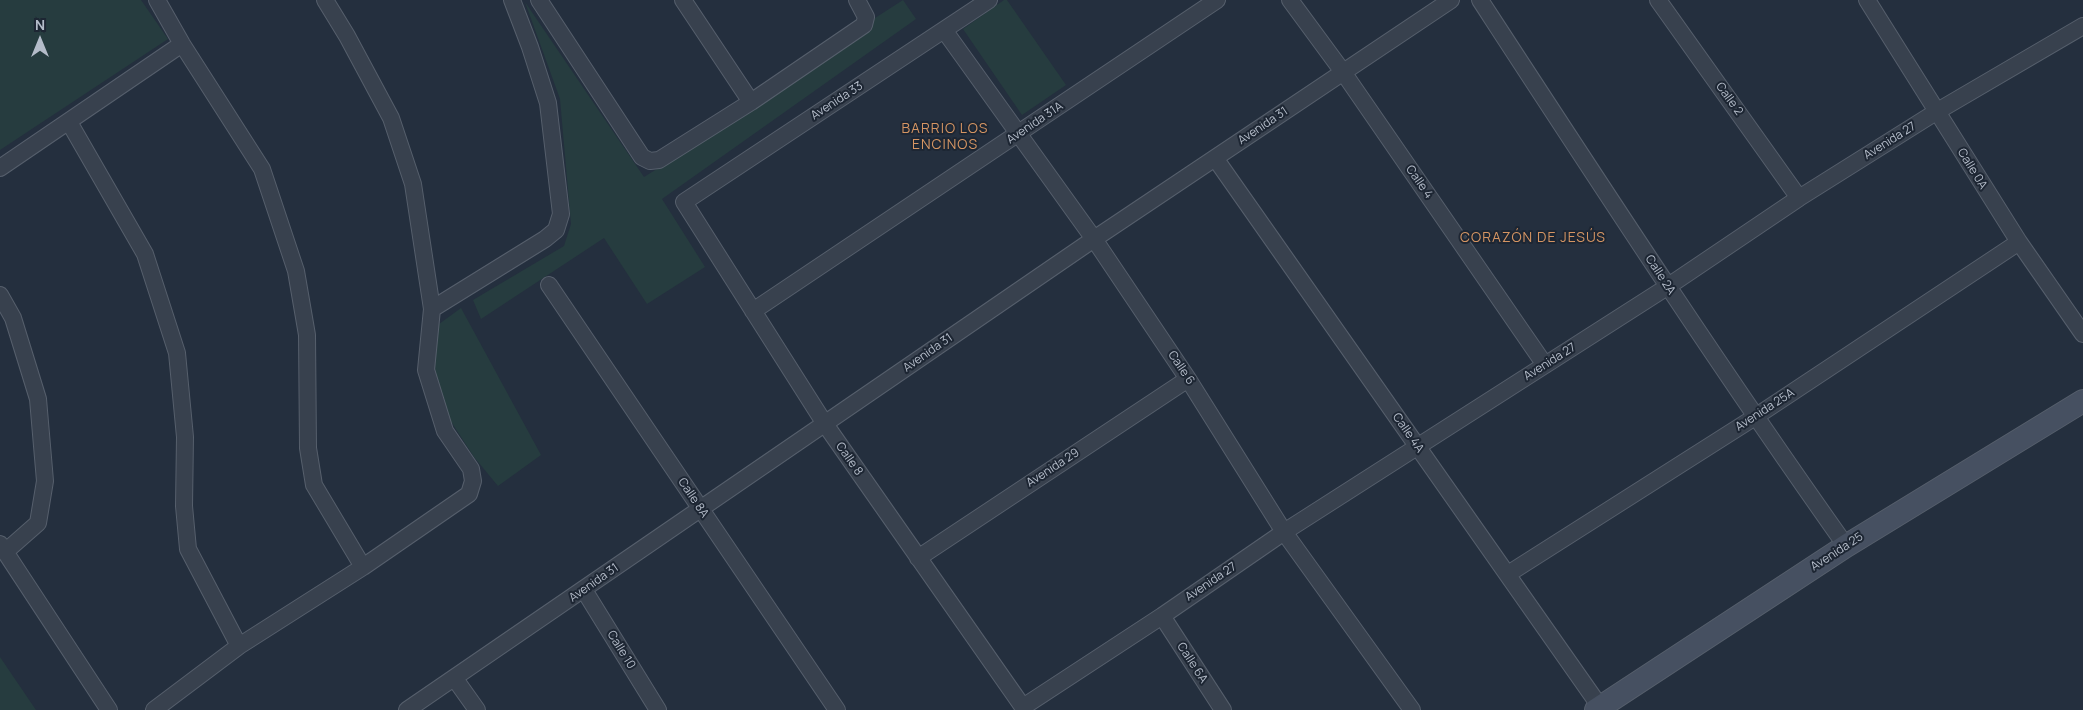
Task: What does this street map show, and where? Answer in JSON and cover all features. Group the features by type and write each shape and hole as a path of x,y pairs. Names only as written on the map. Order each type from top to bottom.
{"street":[{"path":"157,0 182,44 262,169 296,271 307,334 308,448 314,485 363,567"},
{"path":"154,710 239,646 363,567 469,494 473,481 471,469 445,431 426,370 432,308 413,184 391,118 347,36 325,0"},
{"path":"432,308 545,239 556,230 560,214 559,185 548,103 512,0"},
{"path":"539,0 642,157 650,161 659,160 751,102 864,24 866,17 857,0"},
{"path":"683,0 751,102"},
{"name":"Avenida 33","path":"684,202 989,0"},
{"name":"Avenida 31A","path":"753,311 1217,0"},
{"name":"Calle 4","path":"1290,0 1343,72 1545,365"},
{"name":"Avenida 31","path":"407,710 455,679 1094,239 1451,0"},
{"name":"Calle 2A","path":"1480,0 1667,287 1755,417 1846,546"},
{"name":"Calle 2","path":"1658,0 1799,198"},
{"name":"Calle 0A","path":"1867,0 2019,242 2083,334"},
{"name":"Avenida 27","path":"1024,708 1284,532 1667,287 1799,198 1936,112 2083,26"},
{"name":"Calle 6","path":"944,30 1094,239 1188,379 1284,532 1412,710"},
{"path":"0,168 182,44"},
{"path":"69,122 145,254 177,353 186,437 184,506 188,549 239,646"},
{"name":"Calle 4A","path":"1215,158 1508,574 1599,709"},
{"name":"Calle 8","path":"684,202 825,424 1024,708"},
{"name":"Avenida 25A","path":"1508,574 1755,417 2019,242"},
{"name":"Calle 8A","path":"550,285 837,710"},
{"path":"0,295 13,318 38,399 44,481 38,523 3,548 109,710"},
{"name":"Avenida 29","path":"918,558 1188,379"},
{"name":"Avenida 25","path":"1599,709 1846,546 2083,401"},
{"name":"Calle 10","path":"584,590 658,710"},
{"name":"Calle 6A","path":"1162,616 1223,710"},
{"path":"455,679 478,710"}],"green space":[{"path":"0,0 141,0 168,39 0,150"},
{"path":"903,0 916,19 662,199 705,267 647,304 604,238 481,319 473,300 564,246 571,224 560,99 525,2 644,177 767,101 875,18"},
{"path":"1004,0 1007,0 1066,85 1022,115 963,29"},
{"path":"461,308 541,455 498,486 474,457 450,420 432,371 435,327"},
{"path":"0,657 36,710 0,710"}],"district":[{"name":"BARRIO LOS ENCINOS","path":"945,138"},
{"name":"CORAZÓN DE JESÚS","path":"1533,238"}]}
